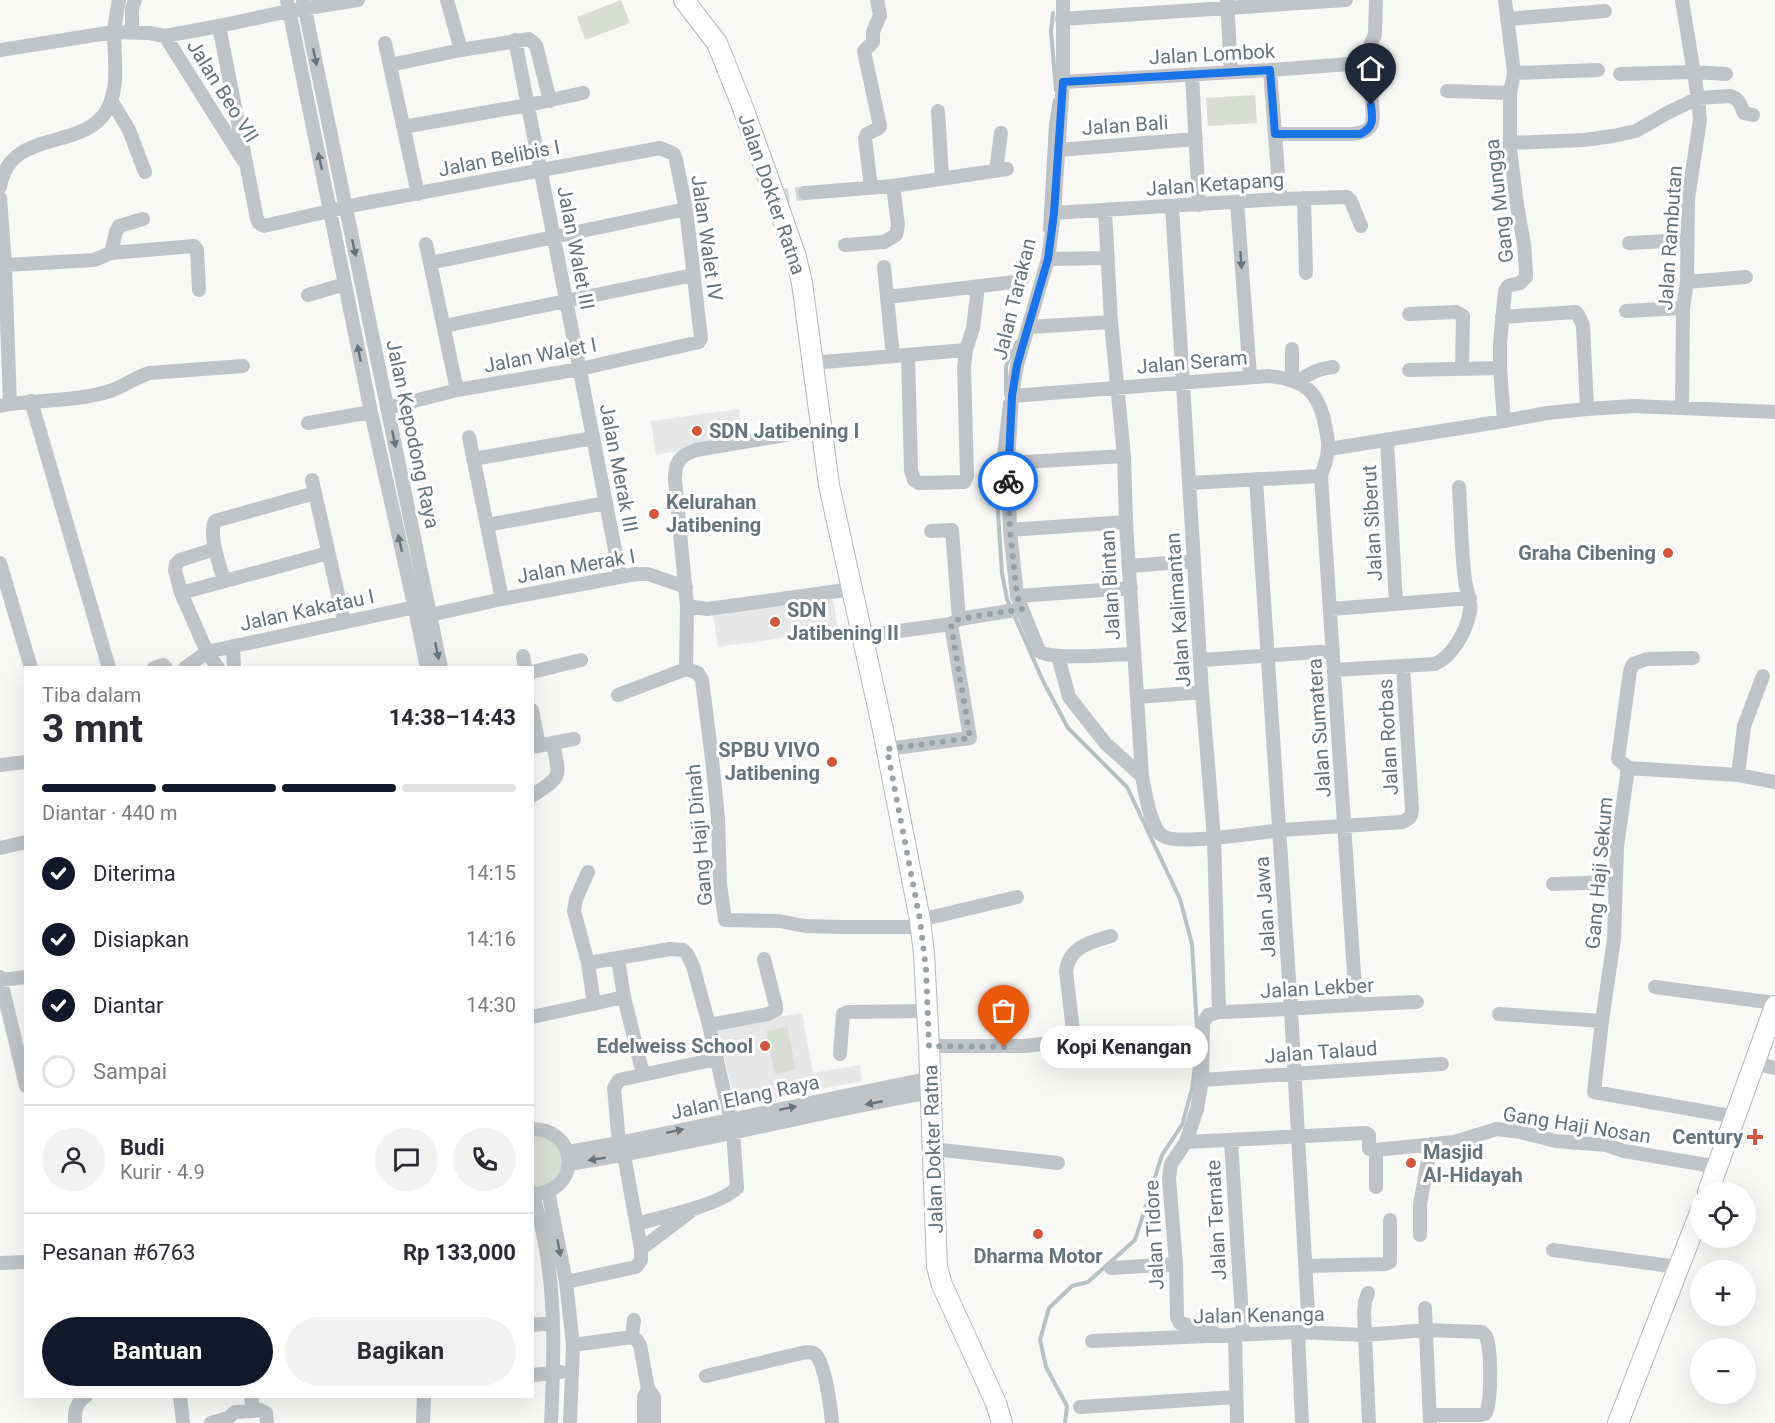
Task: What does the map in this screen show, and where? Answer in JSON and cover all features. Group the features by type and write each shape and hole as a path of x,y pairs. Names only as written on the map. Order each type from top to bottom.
{"street":[{"path":"0,187 2,175 11,160 19,154 88,129 99,122 107,110 116,82 114,32 119,0"},
{"path":"132,32 132,9 135,0"},
{"path":"0,50 114,32 165,36 219,26 288,5 358,0"},
{"path":"447,0 461,50"},
{"name":"Jalan Dokter Ratna","path":"684,0 717,43 743,108 796,257 802,283 829,485 887,749 921,924 928,1011 937,1267 942,1285 996,1403 1002,1423"},
{"path":"871,187 865,138 867,134 880,126 864,51 872,43 873,32 879,18 877,0"},
{"name":"Jalan Tarakan","path":"1058,656 1042,654 1039,651 1016,607 1008,464 1012,396 1017,365 1048,259 1054,213 1063,82 1063,0"},
{"path":"1062,19 1227,4 1346,0"},
{"path":"1275,134 1360,134 1369,129 1373,122 1368,73 1363,63 1375,34 1376,0"},
{"name":"Gang Mungga","path":"1504,421 1500,343 1506,288 1520,284 1526,277 1524,244 1516,205 1510,143 1510,93 1514,73 1505,0"},
{"name":"Jalan Rambutan","path":"1682,0 1700,120 1688,199 1687,282 1683,308 1682,408"},
{"name":"Jalan Kepodong Raya","path":"304,4 387,408 418,602"},
{"path":"1227,4 1231,72"},
{"name":"Jalan Kepodong Raya","path":"288,5 371,412 418,602 427,622 440,666"},
{"path":"1507,19 1605,11"},
{"path":"219,26 257,219 261,225 346,207"},
{"name":"Jalan Beo VII","path":"165,36 247,167"},
{"path":"390,65 529,39 536,45 550,101"},
{"name":"Jalan Walet III","path":"515,40 580,369"},
{"path":"385,43 418,194"},
{"name":"Jalan Lombok","path":"1063,82 1363,63"},
{"path":"1270,70 1280,199"},
{"path":"1514,73 1598,70"},
{"path":"1620,74 1693,72 1726,75"},
{"path":"1192,75 1199,204"},
{"path":"1447,91 1510,93"},
{"path":"403,127 583,93"},
{"path":"1510,143 1584,140 1636,131 1698,98 1730,96 1739,101 1744,113 1753,115"},
{"path":"111,100 129,130 145,172"},
{"path":"938,111 942,177"},
{"path":"805,193 893,186 1001,170 1001,133"},
{"name":"Jalan Bali","path":"1058,150 1196,139"},
{"name":"Jalan Belibis I","path":"346,207 660,147"},
{"name":"Jalan Walet IV","path":"660,147 674,154 686,209 701,338 699,342"},
{"path":"845,245 884,242 896,235 898,225 893,186"},
{"name":"Jalan Ketapang","path":"1054,213 1347,197 1351,201 1361,226"},
{"path":"0,198 5,265 5,405 87,397 113,391 134,378 149,373 243,366"},
{"path":"1304,198 1306,273"},
{"path":"1237,202 1250,376"},
{"name":"Jalan Kalimantan","path":"1172,206 1202,692 1214,838 1219,1012"},
{"path":"430,263 686,209"},
{"name":"Jalan Bintan","path":"1105,210 1111,322 1124,456 1142,776 1150,810 1159,833 1171,839 1214,838 1279,831"},
{"path":"111,253 119,226 143,219"},
{"path":"1629,243 1687,240"},
{"path":"426,244 457,390"},
{"path":"5,265 94,260 111,253 194,246 197,249 199,290"},
{"path":"1048,259 1108,258"},
{"path":"884,267 901,355 912,475 919,483 964,482 967,476 964,367 966,350 974,328 978,286"},
{"path":"444,326 693,275"},
{"path":"1687,282 1746,278"},
{"path":"888,297 1022,281"},
{"path":"308,295 345,284"},
{"path":"1626,311 1683,308"},
{"path":"1409,314 1456,312 1463,316 1462,369"},
{"path":"1502,317 1576,312 1580,316 1583,326 1587,409"},
{"path":"1029,327 1111,322"},
{"name":"Jalan Walet I","path":"387,408 457,390 580,369 699,342"},
{"path":"1292,349 1295,381 1316,397 1320,405 1324,415 1329,449 1547,413 1587,409 1634,406 1775,412"},
{"path":"812,363 966,350"},
{"path":"1295,381 1319,369 1333,367"},
{"path":"1409,370 1500,368"},
{"name":"Jalan Merak III","path":"580,369 620,575"},
{"name":"Jalan Seram","path":"1012,396 1250,376 1286,377 1295,381"},
{"path":"31,401 108,666"},
{"path":"308,423 371,412"},
{"path":"618,695 686,669 686,587 675,480 676,465 680,459 686,453 696,450 821,429"},
{"path":"469,437 502,599"},
{"path":"473,459 593,438"},
{"name":"Jalan Siberut","path":"1387,440 1396,603"},
{"name":"Jalan Sumatera","path":"1329,449 1321,476 1356,1004"},
{"path":"1008,464 1124,456"},
{"path":"1189,483 1321,476"},
{"name":"Jalan Jawa","path":"1256,479 1291,1010 1305,1266 1302,1423"},
{"path":"224,581 215,549 213,526 215,520 313,486 344,621"},
{"path":"1335,670 1435,664 1443,660 1455,645 1467,623 1471,609 1465,580 1459,487"},
{"path":"487,525 606,503"},
{"path":"1010,530 1126,522"},
{"path":"887,749 970,738 955,621 952,530 931,531"},
{"path":"215,549 180,560 176,564 175,577 207,652 217,666"},
{"path":"181,593 328,553"},
{"path":"1129,566 1194,561"},
{"path":"0,563 6,602 30,666"},
{"name":"Jalan Merak I","path":"427,622 502,599 620,575 648,574 686,587"},
{"path":"862,636 1131,588"},
{"path":"687,606 707,609 853,589"},
{"path":"1331,609 1470,598"},
{"name":"Jalan Kakatau I","path":"207,652 418,602"},
{"name":"Jalan Kepodong Raya","path":"427,622 427,666"},
{"path":"233,646 234,666"},
{"path":"1201,660 1333,651"},
{"path":"188,666 207,652"},
{"path":"1134,654 1058,656 1069,697 1106,744 1142,776"},
{"path":"1693,657 1647,659 1633,664 1630,671 1618,759 1628,768 1738,775 1775,782"},
{"path":"534,672 581,660"},
{"name":"Jalan Rorbas","path":"1279,831 1402,822 1409,819 1412,815 1404,666"},
{"name":"Gang Haji Dinah","path":"686,669 698,673 702,680 718,818 720,884 725,920 779,921 805,926 843,927 921,924"},
{"path":"1738,775 1744,726 1763,676"},
{"path":"1137,697 1202,692"},
{"path":"534,728 536,747 574,739"},
{"path":"534,795 555,780 559,772 553,743"},
{"path":"0,765 24,762"},
{"name":"Gang Haji Sekum","path":"1628,768 1617,848 1614,939 1594,1092 1736,1117"},
{"path":"0,848 24,842"},
{"path":"588,872 576,899 574,910 588,963 594,1004"},
{"path":"1553,884 1616,882"},
{"path":"921,924 1017,897"},
{"path":"929,1046 1025,1046 1068,1041 1073,1038 1067,962 1078,948 1091,941 1110,936"},
{"path":"588,963 670,948 682,950 687,954 693,966 709,1025 732,1125 737,1188 729,1196 637,1224"},
{"path":"709,1025 772,1013 776,1010 764,958"},
{"path":"618,959 624,997 644,1074"},
{"path":"24,977 0,979 24,1078"},
{"path":"1655,987 1775,1005 1712,1182"},
{"path":"534,1017 624,997"},
{"name":"Jalan Lekber","path":"1219,1012 1417,1002"},
{"path":"840,1054 843,1014 848,1012 928,1011"},
{"name":"Jalan Tidore","path":"1218,1335 1209,1329 1180,1323 1177,1317 1176,1264 1168,1178 1171,1164 1186,1142 1197,1109 1202,1080 1203,1023 1209,1015 1219,1012"},
{"path":"1499,1014 1602,1021"},
{"path":"566,1282 636,1267 641,1260 637,1224 622,1149 614,1088 616,1083 619,1080 644,1074 717,1059"},
{"path":"1755,1063 1775,1068"},
{"name":"Jalan Talaud","path":"1202,1080 1442,1064"},
{"name":"Jalan Elang Raya","path":"568,1158 622,1149 931,1085"},
{"path":"534,1128 554,1134 565,1145 568,1158 566,1175 558,1184 548,1191 534,1193"},
{"name":"Gang Haji Nosan","path":"1376,1150 1454,1142 1497,1129 1556,1141 1606,1145 1624,1151 1718,1167"},
{"path":"1186,1142 1366,1133 1369,1135 1370,1149 1376,1150 1376,1187"},
{"name":"Jalan Ternate","path":"1231,1141 1239,1334 1236,1423"},
{"path":"1420,1235 1420,1204 1431,1144"},
{"path":"933,1149 1058,1163"},
{"path":"548,1191 566,1282 573,1345 570,1423"},
{"path":"534,1202 538,1240 550,1281 554,1373 552,1423"},
{"path":"641,1249 697,1207"},
{"path":"1305,1266 1390,1262 1390,1220"},
{"path":"1618,1423 1690,1237"},
{"path":"1553,1250 1678,1267"},
{"path":"0,1263 24,1262"},
{"path":"1111,1268 1176,1264"},
{"path":"1368,1293 1365,1302 1364,1335 1369,1423"},
{"path":"1425,1308 1430,1419"},
{"path":"632,1337 634,1320"},
{"path":"534,1325 552,1323"},
{"name":"Jalan Kenanga","path":"1092,1341 1304,1332 1364,1335 1426,1330 1482,1332 1486,1336 1489,1347 1489,1409 1485,1414 1430,1419"},
{"path":"573,1345 632,1337 637,1340 642,1352 648,1389 654,1397 654,1423"},
{"path":"705,1376 806,1352 813,1353 817,1356 824,1371 832,1423"},
{"path":"534,1375 572,1371"},
{"path":"644,1423 644,1397 648,1389"},
{"path":"1080,1407 1236,1397"},
{"path":"75,1423 75,1408 82,1398"},
{"path":"180,1398 183,1423"},
{"path":"251,1398 252,1411"},
{"path":"423,1423 424,1398"},
{"path":"211,1423 228,1418 235,1412 260,1410 266,1413 267,1423"}],"shaded area":[{"path":"621,0 630,23 585,40 577,17"},
{"path":"1255,95 1257,123 1208,126 1206,98"},
{"name":"SDN Jatibening I","path":"739,409 743,440 656,455 651,421"},
{"name":"SDN Jatibening II","path":"833,597 838,630 718,647 713,614"},
{"name":"Edelweiss School","path":"802,1013 813,1073 860,1065 862,1081 736,1106 717,1027"},
{"path":"787,1027 796,1069 775,1074 766,1031"},
{"path":"534,1136 547,1138 557,1145 562,1160 557,1176 551,1182 534,1187"}],"waterway":[{"path":"1053,13 1051,31 1056,90"},
{"path":"1045,230 1051,124 1055,100"},
{"path":"1006,395 1006,366 1017,342"},
{"path":"1005,402 996,483 1002,573 1007,599 1043,681 1068,728 1127,787 1180,899 1192,944 1197,1029"},
{"path":"1065,1423 1067,1406 1046,1367 1040,1340 1049,1308 1072,1286 1088,1282 1135,1240 1162,1155 1182,1125 1192,1089 1196,1057"}],"tunnel":[{"path":"775,197 805,193"}],"way so far":[{"path":"1004,1047 929,1046 926,969 920,920 887,749 970,738 951,624 959,619 1022,609 1017,596 1010,530 1008,481"}],"place":[{"name":"SDN Jatibening I","path":"697,431"},
{"name":"Kelurahan Jatibening","path":"654,514"},
{"name":"Graha Cibening","path":"1668,553"},
{"name":"SDN Jatibening II","path":"775,622"},
{"name":"SPBU VIVO Jatibening","path":"832,762"},
{"name":"Edelweiss School","path":"765,1046"},
{"name":"Kopi Kenangan","path":"1004,1047"},
{"name":"Century","path":"1755,1137"},
{"name":"Masjid Al-Hidayah","path":"1411,1163"},
{"name":"Dharma Motor","path":"1038,1234"}],"route":[{"path":"1008,481 1012,396 1017,365 1048,259 1054,213 1063,82 1270,70 1275,134 1360,134 1372,125 1371,105"}]}
